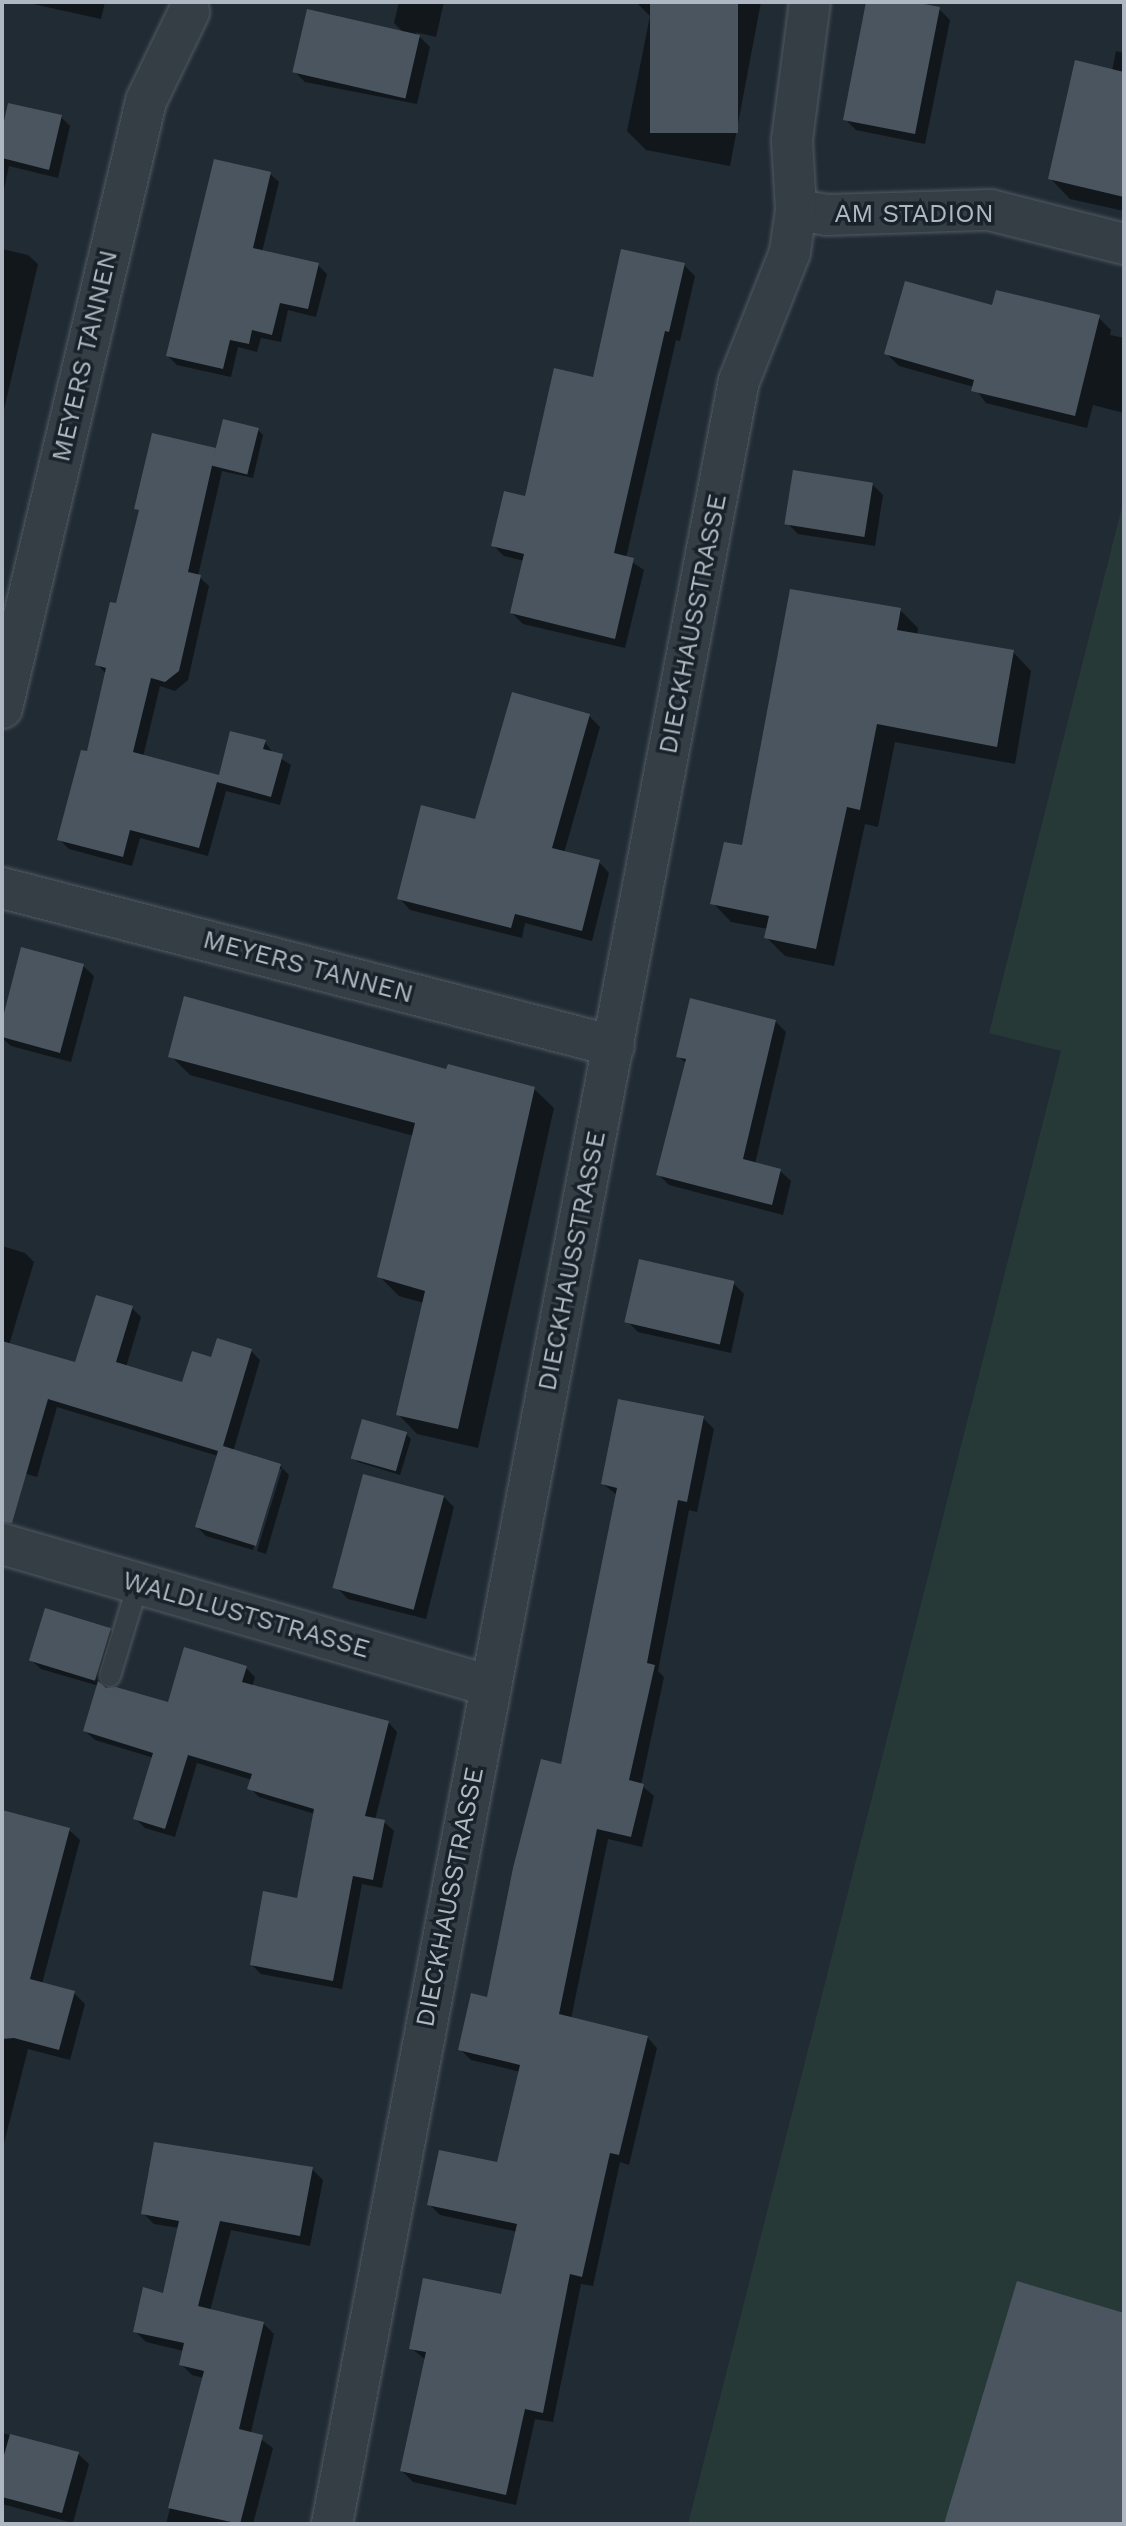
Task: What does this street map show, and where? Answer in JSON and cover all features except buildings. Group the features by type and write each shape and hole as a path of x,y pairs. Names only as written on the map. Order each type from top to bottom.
{"street":[{"name":"DIECKHAUSSTRASSE","path":"332,2524 739,381 790,252 796,210 792,140 810,2"},
{"name":"MEYERS TANNEN","path":"2,708 146,101 189,12"},
{"name":"AM STADION","path":"796,210 827,215 990,210 1124,244"},
{"name":"MEYERS TANNEN","path":"2,888 614,1046"},
{"name":"WALDLUSTSTRASSE","path":"2,1544 490,1686"}],"lane":[{"path":"110,1676 138,1584"}],"green space":[{"path":"1123,503 1124,2524 688,2524 1061,1051 989,1033"}]}
